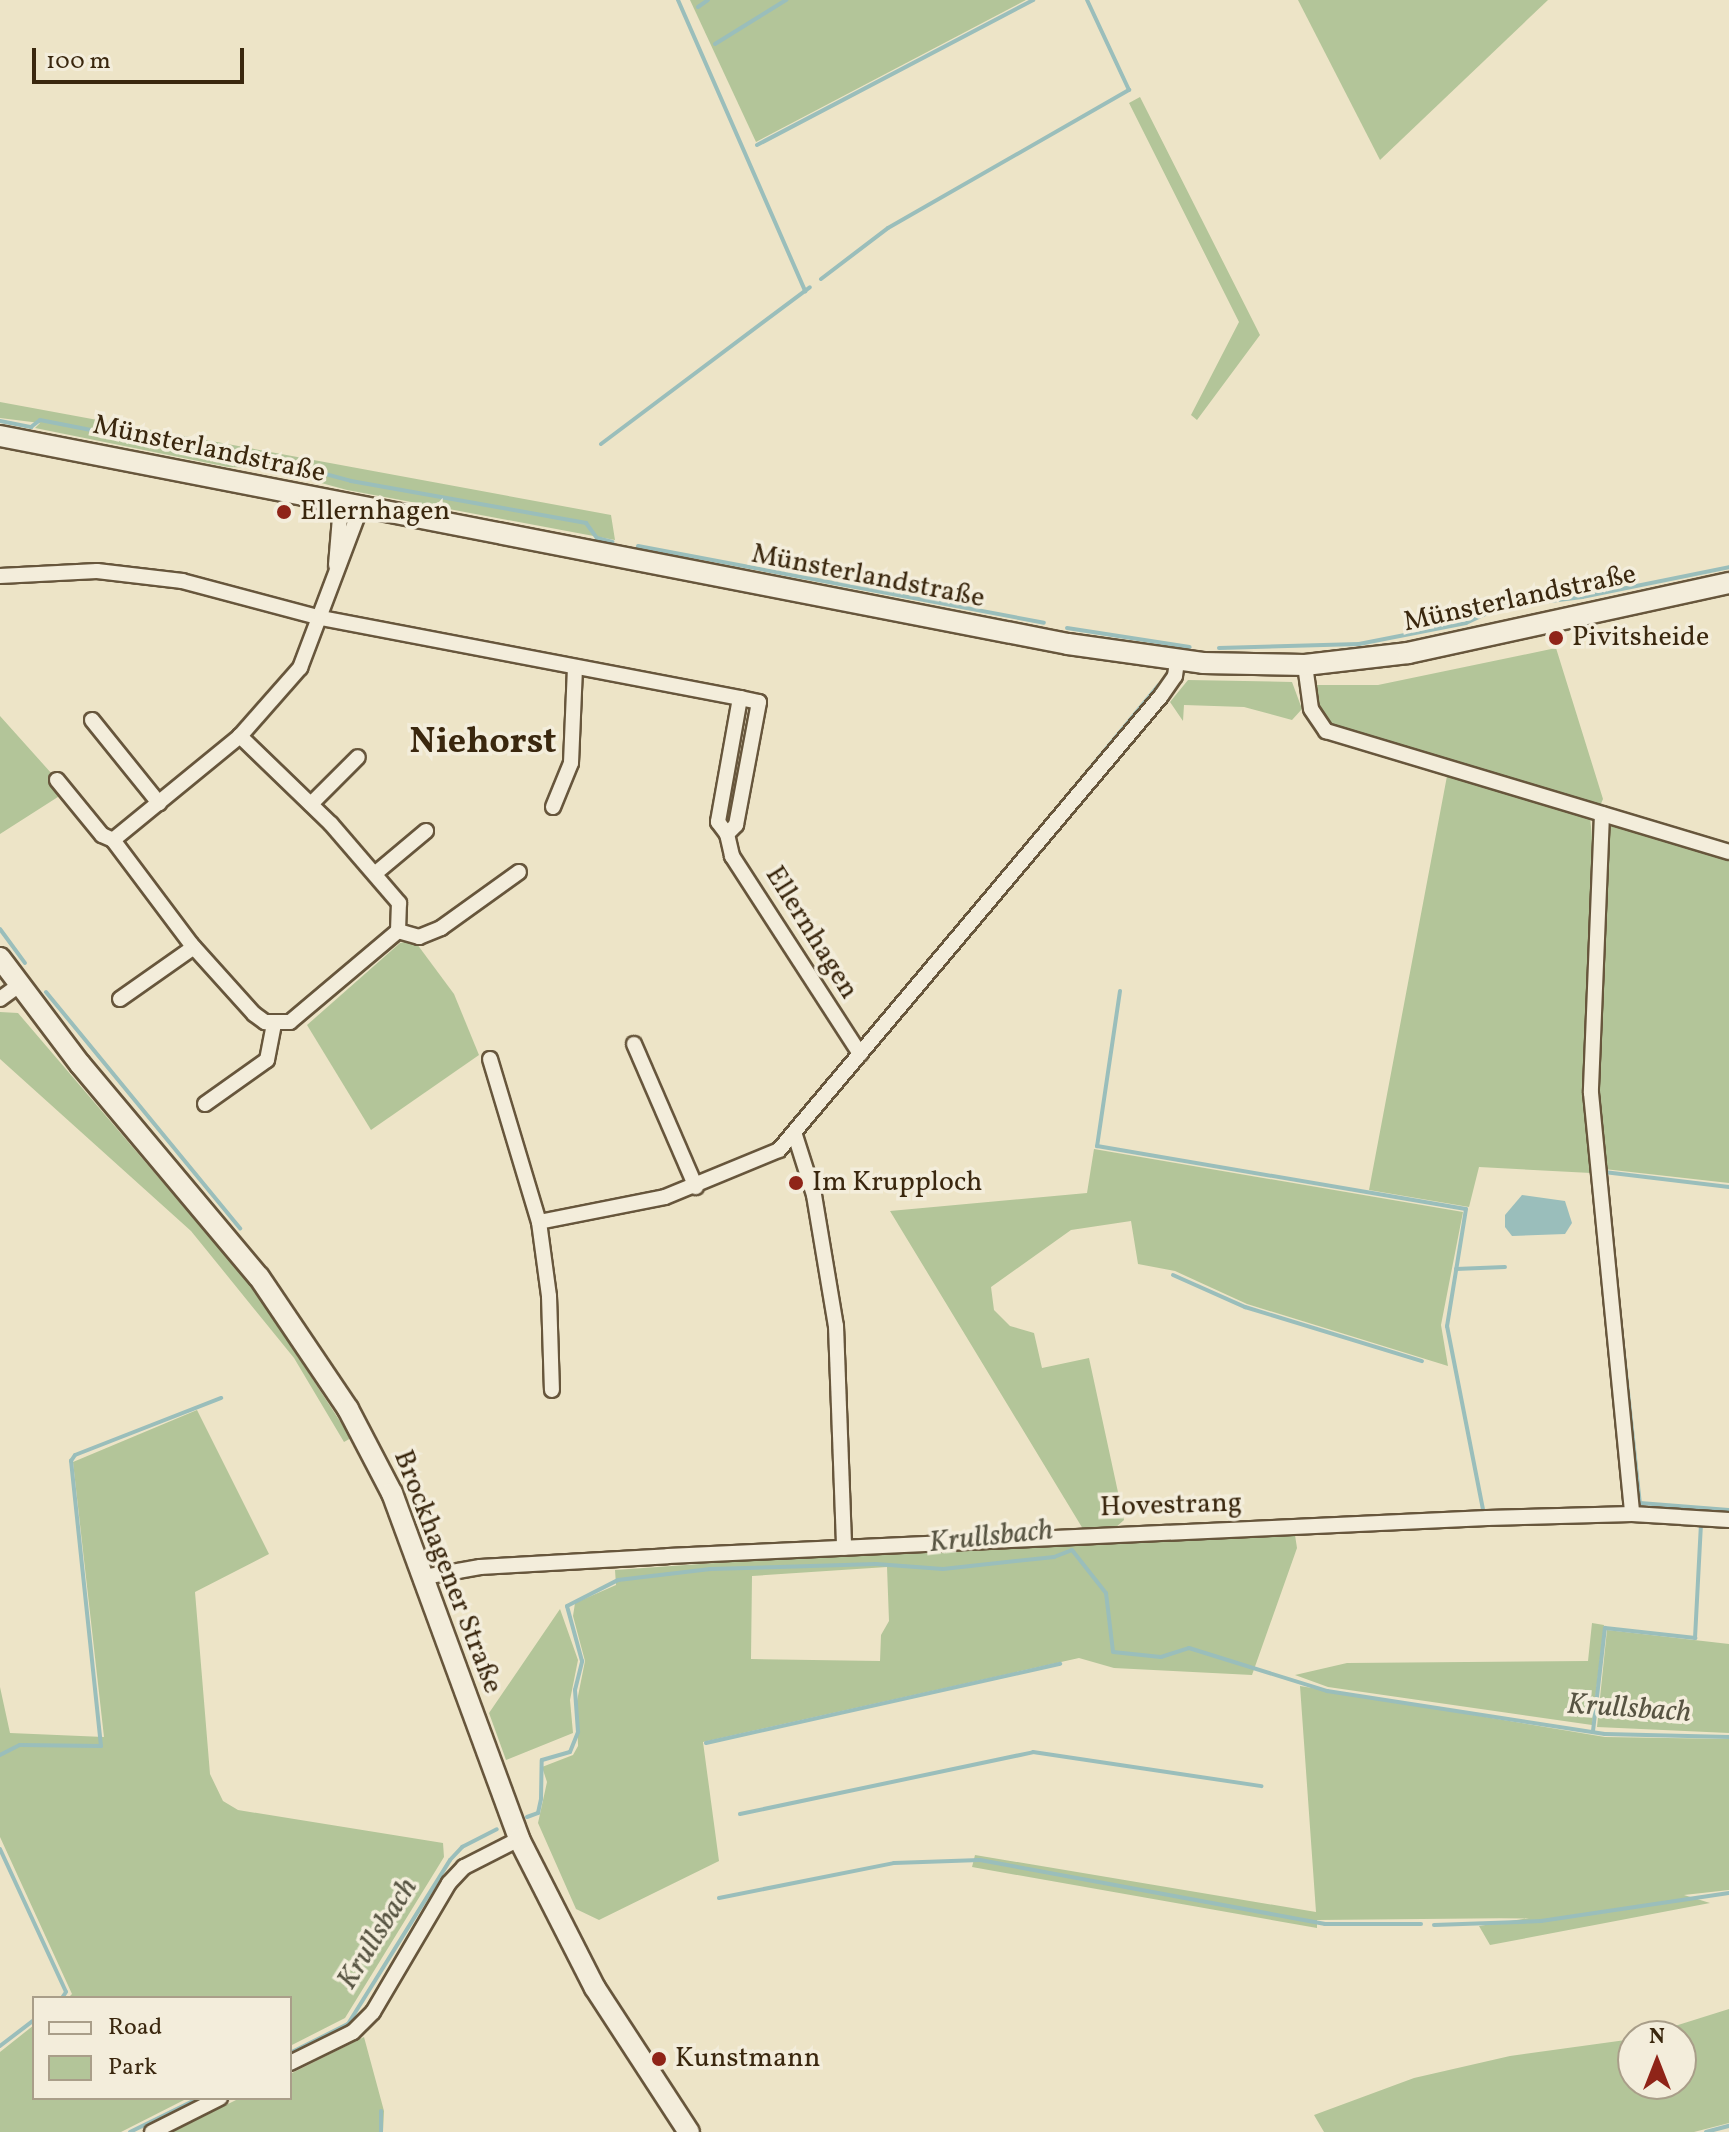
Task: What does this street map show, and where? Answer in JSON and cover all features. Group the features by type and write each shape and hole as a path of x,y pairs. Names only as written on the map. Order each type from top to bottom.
{"main road":[{"name":"Münsterlandstraße","path":"0,436 351,507 1177,661 1305,665 1408,653 1729,583"},
{"name":"Brockhagener Straße","path":"0,958 305,1340 373,1455 424,1577 519,1839 595,1988 689,2132"}],"street":[{"path":"113,840 240,736 300,668 321,618 335,569 350,545 351,507"},
{"name":"Ellernhagen","path":"0,576 140,575 218,589 321,618 759,702 736,825 727,834 732,856 860,1054"},
{"path":"539,1222 696,1187 779,1150 795,1135 1161,696 1175,676 1177,661"},
{"path":"1305,665 1311,709 1326,731 1729,852"},
{"path":"553,807 571,763 575,667"},
{"path":"92,720 159,803"},
{"path":"57,780 102,835 113,840 194,947 254,1014 274,1023 290,1022 398,931 399,903 377,872 240,736"},
{"path":"311,804 358,757"},
{"path":"1602,814 1591,1093 1632,1514"},
{"path":"377,872 426,831"},
{"path":"398,931 419,937 441,928 519,872"},
{"path":"120,999 194,947"},
{"path":"0,999 19,985"},
{"path":"205,1104 267,1060 274,1023"},
{"path":"634,1044 696,1187"},
{"path":"490,1059 539,1222 549,1296 552,1390"},
{"path":"795,1135 814,1195 836,1326 844,1548"},
{"name":"Hovestrang","path":"424,1577 480,1567 844,1548 1632,1514 1729,1520"},
{"path":"292,2062 353,2032 373,2012 449,1883 464,1867 519,1839"},
{"path":"152,2132 216,2100"}],"green space":[{"path":"690,0 1026,0 756,142"},
{"path":"1298,0 1548,0 1380,160"},
{"path":"1140,97 1260,335 1197,420 1191,415 1239,322 1129,103"},
{"path":"0,402 611,515 615,540 347,490 266,468 228,467 35,428 40,423 0,418"},
{"path":"1556,648 1603,799 1600,806 1330,726 1318,709 1317,685 1378,685"},
{"path":"1188,680 1292,682 1302,709 1292,720 1244,707 1184,705 1183,721 1170,702"},
{"path":"0,716 52,774 48,778 61,795 0,834"},
{"path":"1447,776 1590,817 1592,837 1583,1093 1591,1173 1479,1167 1469,1207 1369,1190"},
{"path":"1610,822 1729,859 1729,1183 1604,1169 1598,1095 1604,826"},
{"path":"414,940 454,994 479,1055 371,1130 307,1025 400,943"},
{"path":"0,1012 18,1013 253,1288 351,1438 344,1442 294,1358 191,1231 0,1059"},
{"path":"1094,1149 1463,1212 1441,1325 1448,1366 1247,1304 1175,1271 1138,1264 1131,1221 1071,1230 991,1287 994,1310 1010,1326 1034,1333 1042,1368 1089,1358 1124,1520 1115,1528 1083,1529 890,1211 1087,1193"},
{"path":"197,1410 269,1554 195,1592 210,1774 223,1801 238,1810 443,1843 444,1857 345,2018 292,2045 292,1996 70,1996 72,1994 0,1837 0,1687 10,1733 104,1737 73,1462"},
{"path":"1295,1535 1297,1548 1252,1675 1114,1668 1079,1658 703,1742 719,1861 599,1920 576,1909 538,1823 547,1782 542,1767 573,1755 578,1746 577,1701 585,1661 573,1616 575,1603 616,1585 615,1570 843,1554","holes":["887,1567 889,1621 881,1635 880,1661 751,1659 752,1576"]},
{"path":"560,1609 578,1660 570,1700 573,1733 506,1760 489,1713"},
{"path":"1592,1623 1604,1625 1592,1725 1328,1687 1295,1675 1347,1663 1588,1661"},
{"path":"1607,1630 1729,1644 1729,1733 1597,1727"},
{"path":"1300,1686 1605,1737 1729,1739 1729,1890 1684,1895 1710,1903 1490,1945 1479,1926 1529,1918 1317,1920 1317,1928 972,1867 975,1855 1316,1912"},
{"path":"1729,2009 1729,2123 1694,2132 1324,2132 1314,2115 1414,2078 1510,2056 1617,2041 1617,2100 1697,2100 1697,2020 1694,2020"},
{"path":"32,2027 32,2100 184,2100 121,2132 0,2132 0,2052"},
{"path":"364,2037 384,2111 383,2132 172,2132 236,2100 292,2100 292,2073"}],"water":[{"path":"1522,1195 1565,1201 1572,1223 1565,1234 1512,1236 1505,1227 1505,1215"}],"waterway":[{"path":"678,0 805,291"},
{"path":"698,7 708,0"},
{"path":"715,44 786,0"},
{"path":"757,145 1033,0"},
{"path":"821,279 888,228 1129,90 1087,0"},
{"path":"601,444 810,287"},
{"path":"0,421 31,427 40,420 229,457 266,458 351,481 586,523 597,538 613,542"},
{"path":"638,546 1044,623"},
{"path":"1219,648 1359,644 1466,623 1501,607 1582,597 1729,567"},
{"path":"1067,628 1190,647"},
{"path":"1000,877 1159,685"},
{"path":"0,929 25,963"},
{"path":"1120,991 1097,1146 1466,1209 1447,1326 1483,1509"},
{"path":"46,992 240,1228"},
{"path":"1605,1176 1604,1172 1729,1187"},
{"path":"1456,1269 1505,1267"},
{"path":"1173,1275 1245,1307 1422,1361"},
{"path":"1619,1308 1640,1503 1729,1510"},
{"path":"0,1755 20,1745 101,1746 71,1461 75,1455 221,1398"},
{"path":"1593,1731 1605,1628 1695,1638 1701,1524"},
{"name":"Krullsbach","path":"527,1817 538,1813 542,1760 570,1752 578,1732 575,1690 582,1661 567,1606 618,1580 710,1569 876,1564 943,1569 1054,1557 1072,1550 1106,1593 1113,1652 1161,1657 1189,1648 1327,1691 1605,1734 1729,1737"},
{"path":"706,1743 1060,1664"},
{"path":"740,1814 1033,1752 1261,1786"},
{"name":"Krullsbach","path":"292,2052 348,2024 450,1860 462,1847 497,1829"},
{"path":"0,1849 66,1992 63,1996"},
{"path":"719,1898 894,1863 980,1860 1325,1924 1421,1924"},
{"path":"1434,1925 1541,1921 1729,1893"},
{"path":"0,2046 32,2022"},
{"name":"Krullsbach","path":"130,2132 195,2100"},
{"path":"381,2111 381,2132"},
{"path":"1706,2132 1729,2126"}],"place":[{"name":"Ellernhagen","path":"284,512"},
{"name":"Pivitsheide","path":"1556,638"},
{"name":"Im Krupploch","path":"796,1183"},
{"name":"Kunstmann","path":"659,2059"}],"district":[{"name":"Niehorst","path":"483,744"}]}
